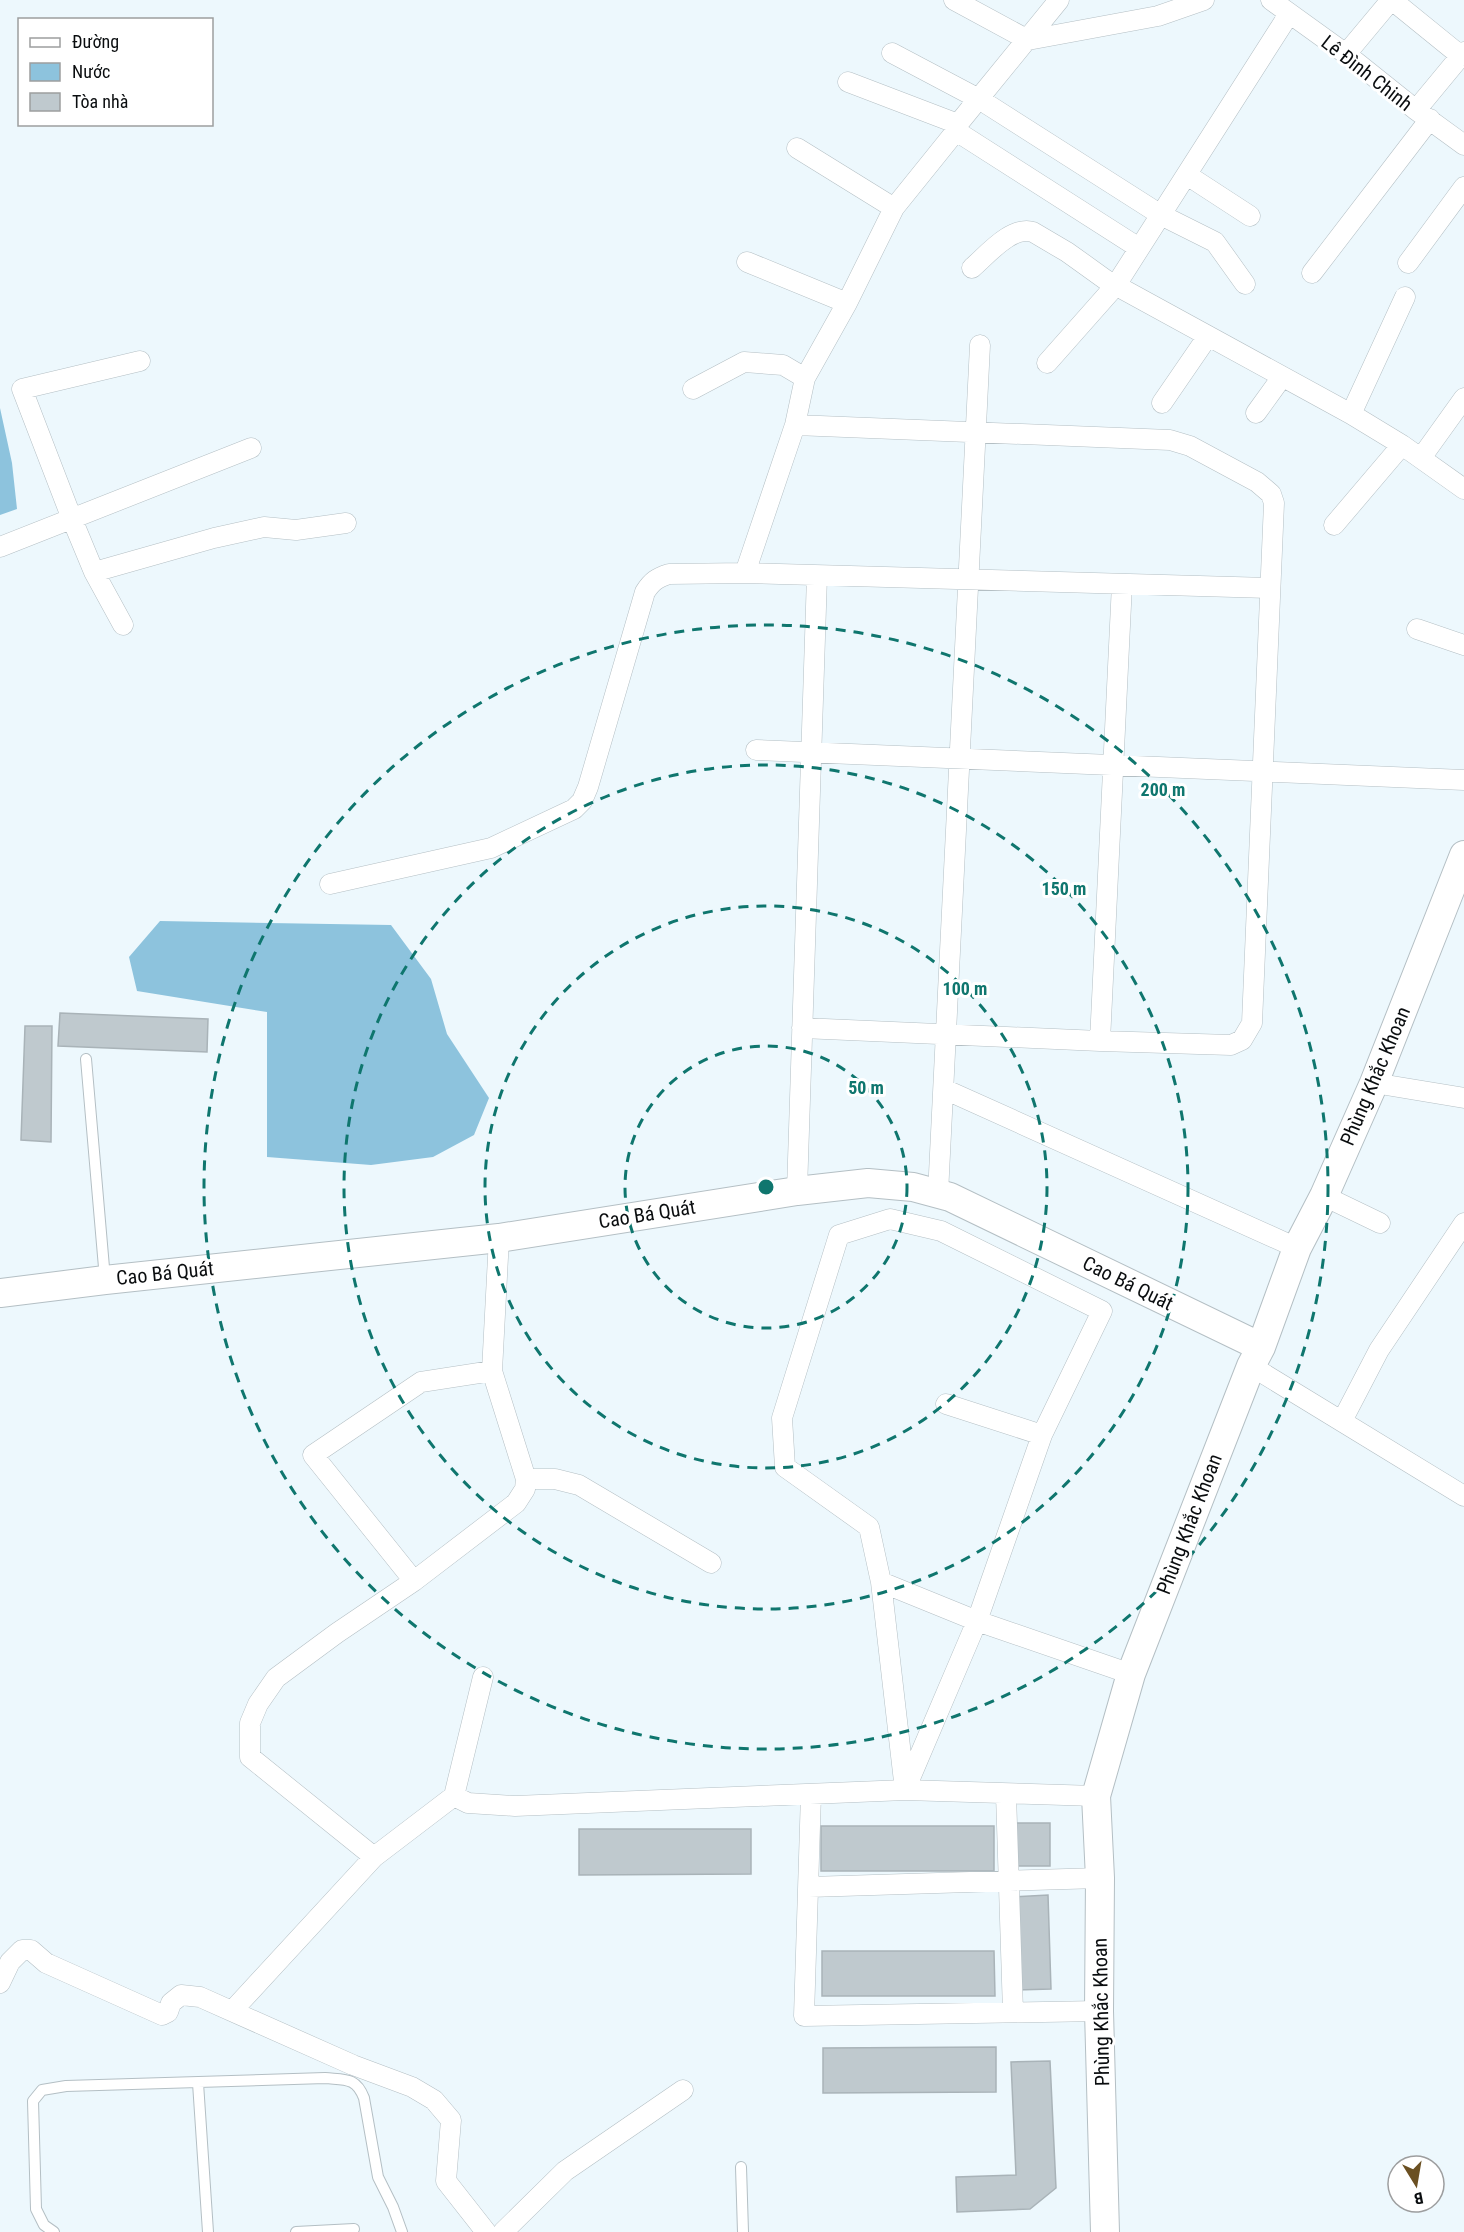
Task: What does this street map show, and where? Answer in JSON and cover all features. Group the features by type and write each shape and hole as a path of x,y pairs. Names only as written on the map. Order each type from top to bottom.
{"street":[{"path":"954,0 1028,40 1158,16 1204,0"},
{"path":"745,573 795,425 805,378 847,303 894,208 1059,0"},
{"name":"Lê Đình Chinh","path":"1270,0 1346,54 1464,145"},
{"path":"1312,273 1423,115 1462,54 1391,0 1346,54"},
{"path":"1047,363 1116,285 1289,14"},
{"path":"892,53 979,99 1161,214 1215,242 1245,284"},
{"path":"848,82 957,127 1139,248"},
{"path":"797,148 894,208"},
{"path":"1187,175 1250,216"},
{"path":"1408,263 1464,187"},
{"path":"972,268 1011,235 1027,230 1046,239 1116,285 1351,414 1402,445 1464,489"},
{"path":"747,262 847,303"},
{"path":"1351,414 1405,297"},
{"path":"1162,403 1208,336"},
{"path":"938,1194 980,345"},
{"path":"123,625 94,572 22,389 140,361"},
{"path":"693,389 744,362 783,365 805,378"},
{"path":"1257,413 1282,377"},
{"path":"1421,458 1464,398"},
{"path":"795,425 1170,440 1190,446 1257,482 1270,494 1274,503 1252,1023 1242,1040 1231,1045 802,1028"},
{"path":"1334,525 1402,445"},
{"path":"0,547 251,448"},
{"path":"94,572 214,538 264,527 296,530 346,523"},
{"path":"330,884 491,848 574,809 582,801 588,787 645,592 654,579 669,574 745,573 1269,588"},
{"path":"797,1191 817,576"},
{"path":"1100,1041 1122,584"},
{"path":"1418,629 1464,645"},
{"path":"756,750 1464,780"},
{"name":"Phùng Khắc Khoan","path":"1105,2232 1100,2011 1100,1878 1096,1796 1131,1674 1297,1248 1324,1196 1374,1083 1461,872"},
{"path":"1374,1083 1464,1098"},
{"path":"944,1089 1297,1248"},
{"name":"Cao Bá Quát","path":"0,1293 499,1238 797,1191 868,1183 913,1187 960,1202 1256,1357"},
{"path":"1324,1196 1380,1223"},
{"path":"890,1219 941,1231 1102,1311 1042,1435 977,1622 905,1790 881,1582 869,1527 785,1467 782,1418 839,1235 890,1219"},
{"path":"1342,1421 1378,1350 1464,1223"},
{"path":"374,1857 250,1756 250,1723 258,1704 276,1678 414,1581 516,1503 525,1489 526,1479 492,1371 499,1238"},
{"path":"1256,1357 1342,1421 1464,1496"},
{"path":"414,1581 314,1455 421,1382 492,1371"},
{"path":"946,1404 1042,1435"},
{"path":"526,1479 555,1479 579,1485 711,1563"},
{"path":"881,1582 977,1622 1131,1674"},
{"path":"233,2010 374,1857 454,1796 483,1677"},
{"path":"454,1796 468,1803 514,1806 905,1790 1096,1796"},
{"path":"811,1794 804,2016 1100,2011"},
{"path":"1006,1794 1012,2012"},
{"path":"809,1887 1100,1878"},
{"path":"0,1983 9,1962 22,1950 31,1950 46,1963 162,2014 168,2012 171,2002 181,1995 200,1997 353,2065 412,2088 434,2100 451,2120 446,2181 486,2232"},
{"path":"503,2232 565,2171 683,2090"}],"lane":[{"path":"86,1059 105,1280"},
{"path":"54,2232 44,2225 36,2209 33,2101 42,2090 66,2086 325,2078 351,2081 360,2088 364,2098 378,2178 393,2207 402,2232"},
{"path":"198,2083 208,2232"},
{"path":"741,2167 743,2232"},
{"path":"296,2232 354,2229"}],"water":[{"path":"0,408 12,463 17,509 0,515"},
{"path":"160,921 391,925 431,979 447,1034 489,1098 474,1135 433,1157 371,1165 267,1157 267,1012 137,991 129,957"}],"building":[{"path":"60,1013 208,1019 207,1052 58,1046"},
{"path":"25,1026 52,1026 51,1142 21,1140"},
{"path":"1013,1823 1050,1823 1050,1866 1013,1866"},
{"path":"821,1826 994,1826 994,1871 821,1871"},
{"path":"579,1829 751,1829 751,1874 579,1875"},
{"path":"1048,1895 1051,1989 1016,1990 1013,1897"},
{"path":"822,1951 994,1951 995,1996 822,1996"},
{"path":"996,2047 996,2092 823,2093 823,2048"},
{"path":"1050,2061 1056,2188 1030,2209 957,2212 956,2177 1016,2175 1011,2062"}]}
